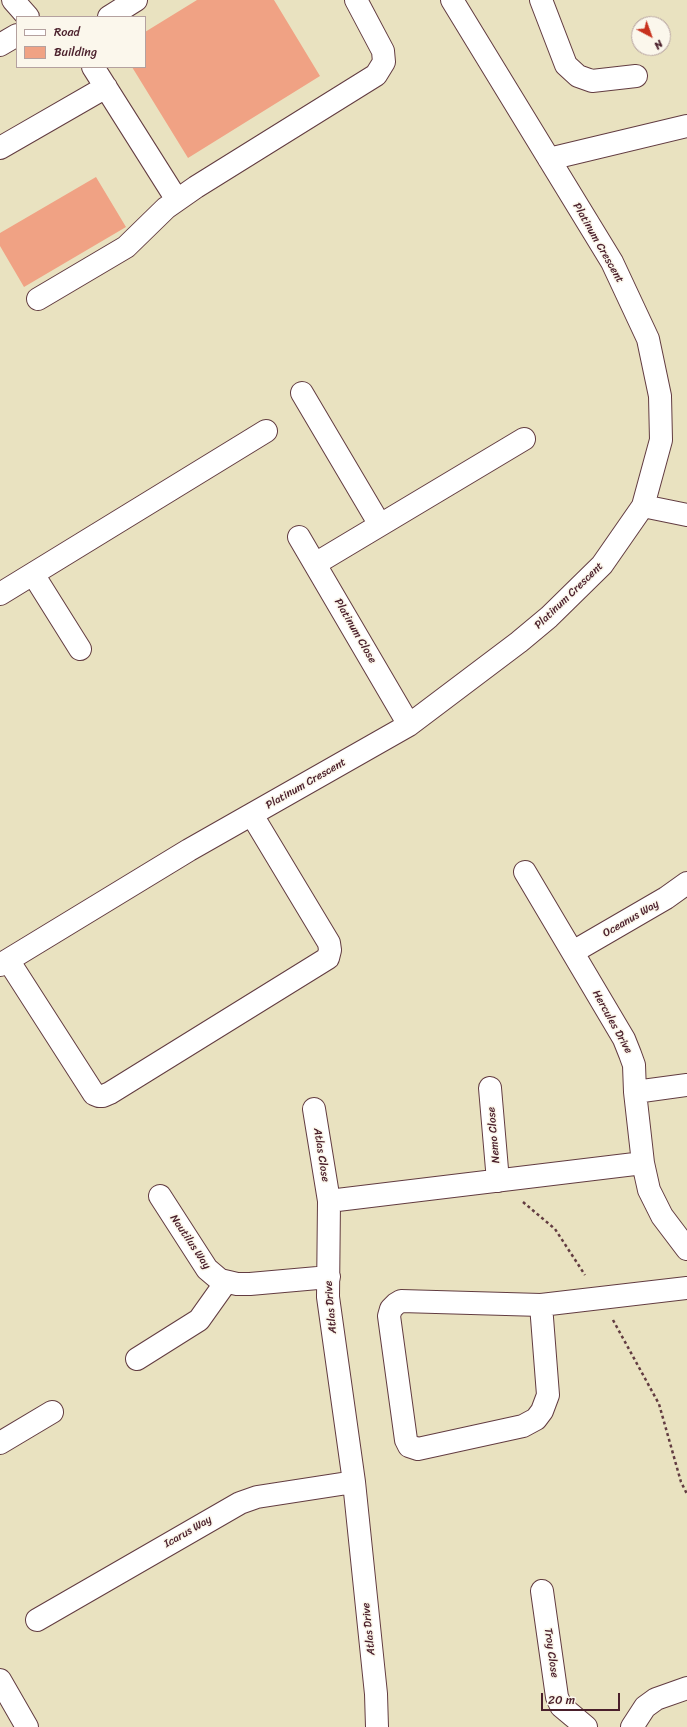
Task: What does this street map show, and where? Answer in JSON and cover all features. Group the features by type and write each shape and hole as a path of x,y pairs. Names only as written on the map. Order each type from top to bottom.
{"street":[{"path":"13,0 27,16"},
{"path":"111,16 136,0"},
{"path":"38,300 126,247 166,208 177,200 376,75 384,62 383,51 356,0"},
{"name":"Platinum Crescent","path":"4,962 163,866 409,725 519,642 548,617 602,565 643,506 661,440 660,396 648,339 612,262 452,0"},
{"path":"541,0 566,65 578,76 592,81 636,76"},
{"path":"0,45 16,36"},
{"path":"94,68 177,200"},
{"path":"0,148 106,87"},
{"path":"549,159 687,126"},
{"path":"302,393 380,525"},
{"path":"0,594 266,431"},
{"path":"316,564 524,439"},
{"path":"643,506 687,514"},
{"name":"Platinum Close","path":"300,538 409,725"},
{"path":"32,574 80,650"},
{"path":"4,962 94,1094 103,1096 110,1093 328,958 330,950 329,943 252,815"},
{"name":"Hercules Drive","path":"525,872 624,1039 634,1065 635,1092 643,1163 649,1190 662,1216 687,1249"},
{"name":"Oceanus Way","path":"573,952 666,898 687,883"},
{"path":"635,1092 687,1085"},
{"name":"Nemo Close","path":"490,1088 498,1181"},
{"name":"Atlas Close","path":"314,1109 329,1201"},
{"path":"329,1201 643,1163"},
{"name":"Nautilus Way","path":"160,1196 213,1276 226,1282 250,1284 329,1277"},
{"name":"Atlas Drive","path":"329,1201 328,1297 354,1482 376,1694 377,1727"},
{"path":"137,1359 200,1320 226,1282"},
{"path":"541,1305 548,1395 542,1411 536,1419 523,1426 418,1449 409,1446 406,1440 388,1316 391,1309 396,1304 402,1301 541,1305 687,1288"},
{"path":"0,1443 52,1412"},
{"name":"Icarus Way","path":"37,1620 240,1503 257,1497 354,1482"},
{"name":"Troy Close","path":"542,1591 557,1697 562,1706 586,1727"},
{"path":"0,1680 27,1727"},
{"path":"632,1727 645,1707 656,1699 687,1688"}],"path":[{"path":"498,1181 555,1229 600,1299 659,1404 681,1482 687,1494"}],"building":[{"path":"197,0 274,0 320,76 188,158 133,68 146,68 146,31"},
{"path":"96,177 126,227 24,287 0,246 0,233"}]}
